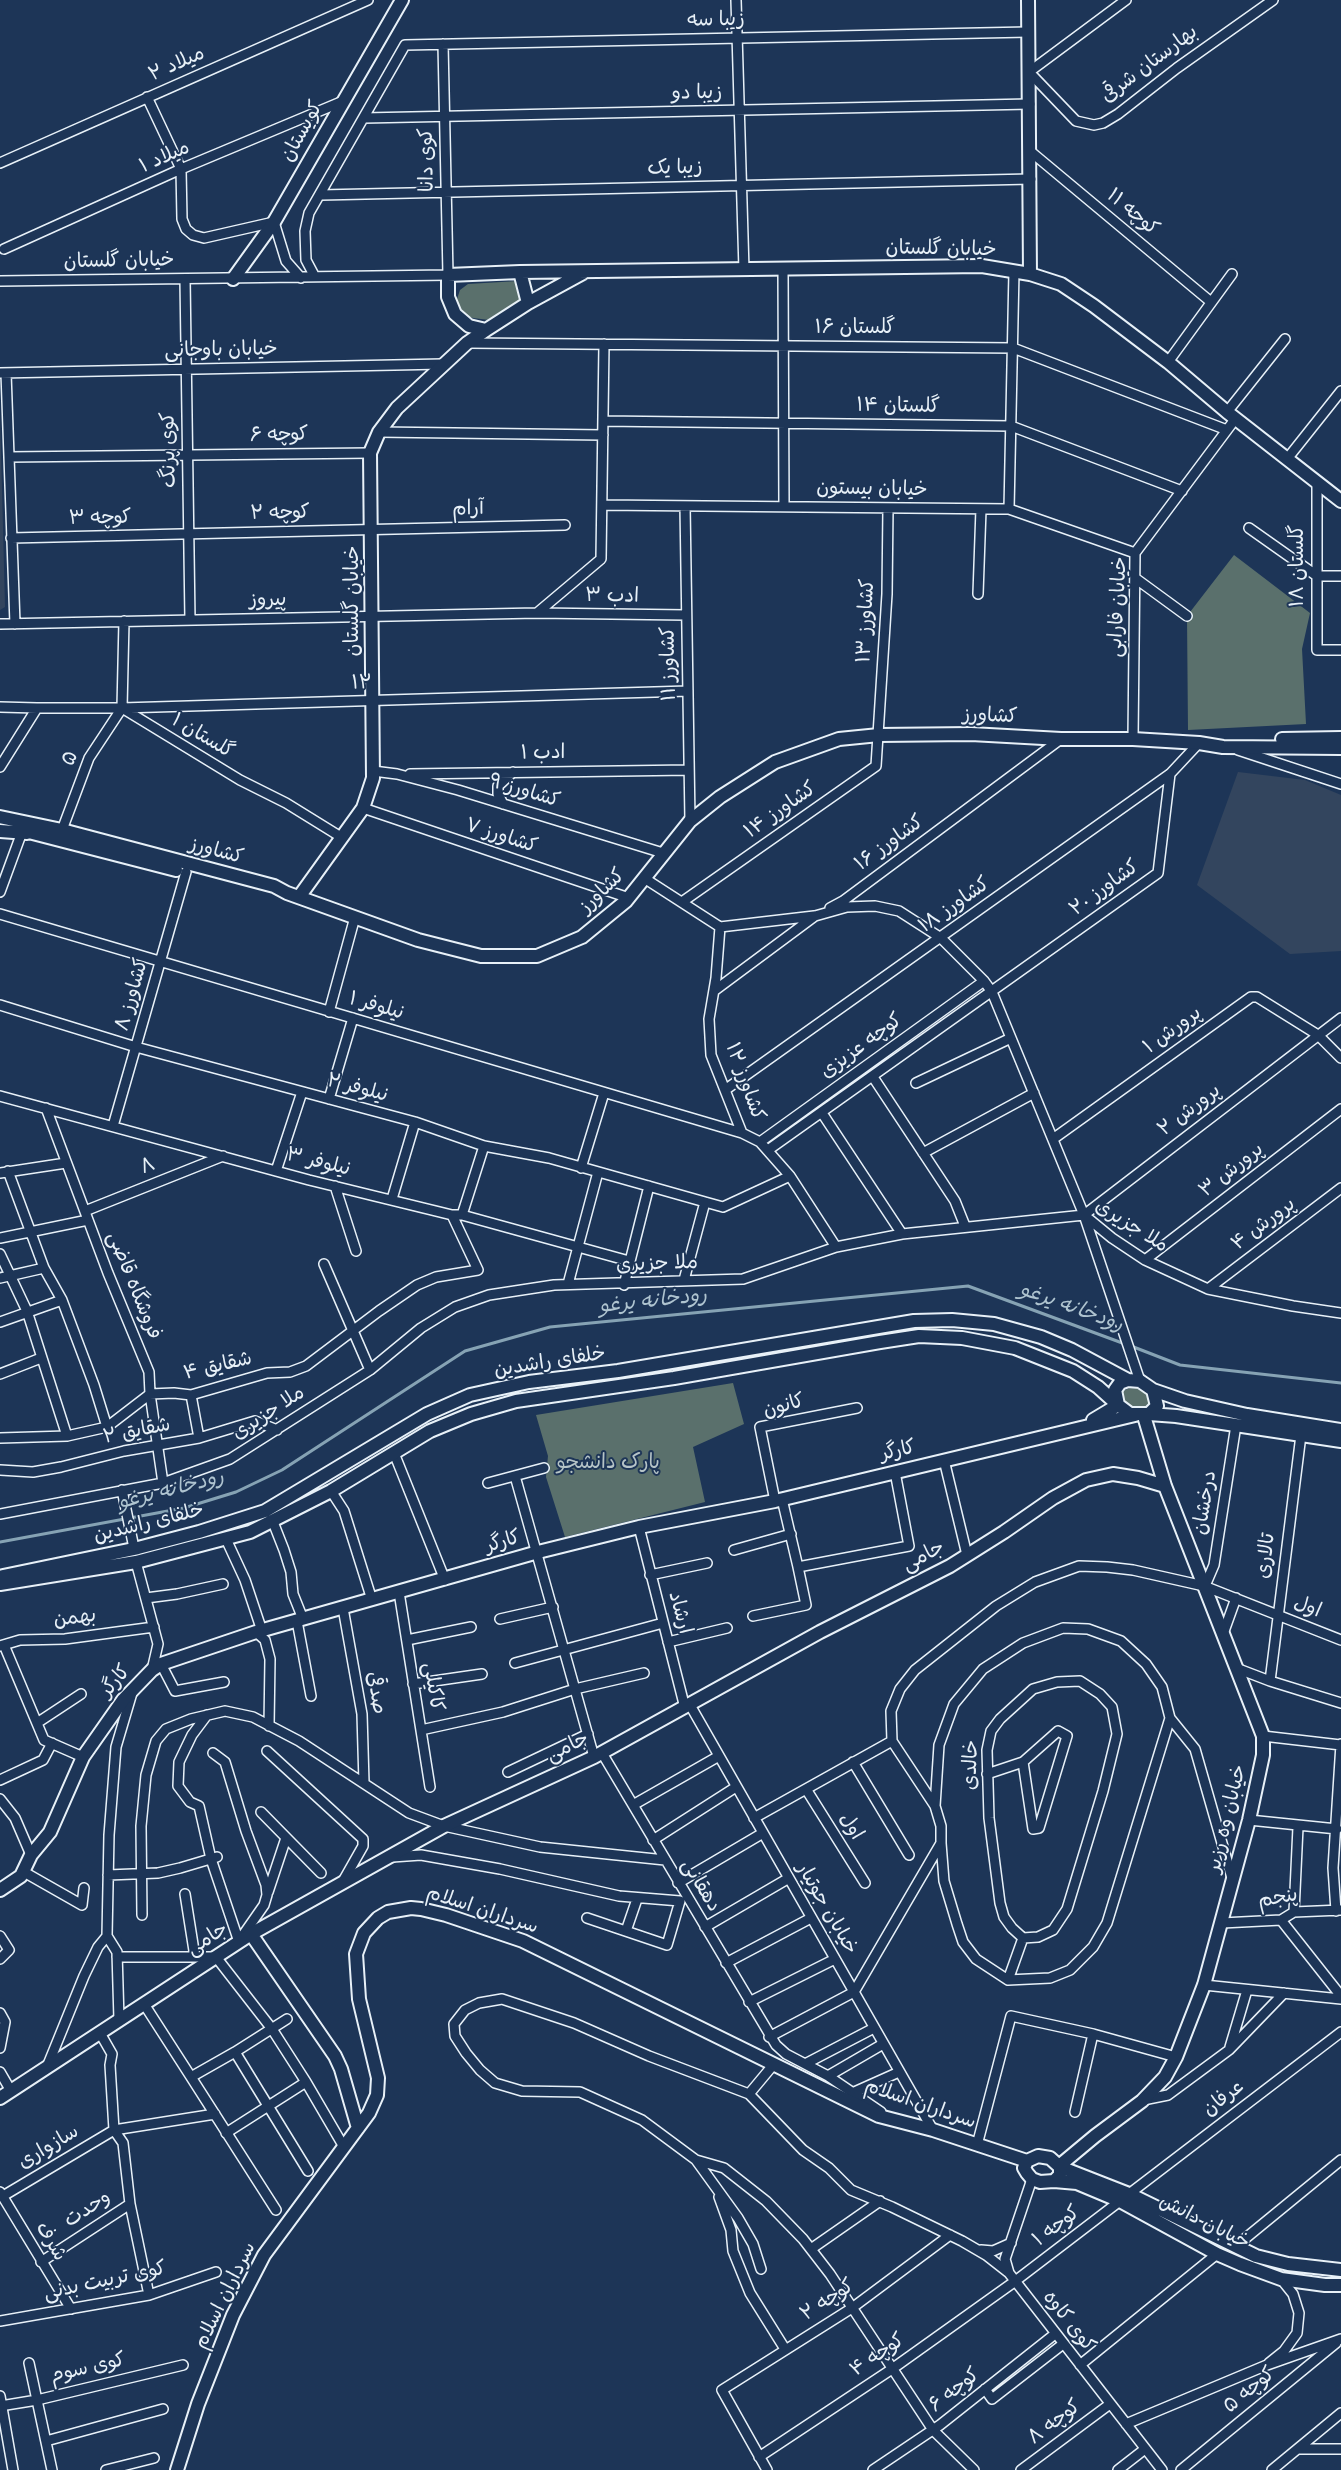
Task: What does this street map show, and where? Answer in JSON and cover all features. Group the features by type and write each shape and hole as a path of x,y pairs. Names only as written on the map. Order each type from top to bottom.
{"street":[{"name":"میلاد ۲","path":"0,163 368,0"},
{"name":"کویستان","path":"233,279 274,222 402,0"},
{"path":"736,0 744,270"},
{"path":"1028,0 1031,179 1030,274"},
{"path":"1029,72 1126,0"},
{"name":"بهارستان شرقی","path":"1029,72 1076,121 1094,125 1103,123 1118,114 1177,68 1272,0"},
{"name":"زیبا سه","path":"364,118 405,44 1028,32"},
{"name":"کوی دانا","path":"443,44 448,275"},
{"path":"147,97 181,169 182,219 186,229 193,235 204,238 274,222 286,261 301,278"},
{"name":"میلاد ۱","path":"4,249 181,169 342,102"},
{"name":"زیبا دو","path":"364,118 1030,104"},
{"path":"315,277 306,260 305,231 309,214 364,118"},
{"name":"کوچه ۱۱","path":"1030,151 1211,302"},
{"name":"زیبا یک","path":"321,195 1031,179"},
{"name":"خیابان گلستان","path":"0,281 301,278 520,272 982,266 1014,271 1061,284 1168,362 1231,415 1341,501"},
{"path":"784,269 784,507"},
{"path":"1009,509 1014,271"},
{"path":"520,272 528,303"},
{"name":"خیابان گلستان","path":"293,895 363,808 374,778 370,453 379,432 397,408 468,343 528,303 584,272"},
{"path":"1168,362 1232,274"},
{"path":"448,275 448,297 455,314 469,326 486,330"},
{"name":"کوی پرنگ","path":"185,279 190,620"},
{"name":"خیابان فارابی","path":"1133,739 1136,553 1227,430 1231,415 1285,339"},
{"name":"گلستان ۱۶","path":"468,343 1013,348 1227,430"},
{"path":"537,613 601,559 604,344"},
{"name":"خیابان باوجانی","path":"3,373 443,364"},
{"path":"3,373 9,457 15,624"},
{"path":"1287,459 1341,391"},
{"name":"گلستان ۱۴","path":"603,421 1011,426 1182,491"},
{"path":"379,432 603,435"},
{"name":"کوچه ۶","path":"9,457 370,453"},
{"name":"گلستان ۱۸","path":"1318,482 1317,650 1341,650"},
{"name":"خیابان بیستون","path":"602,505 1009,509 1136,553"},
{"name":"کشاورز ۱۱","path":"684,506 690,821"},
{"name":"کشاورز ۱۳","path":"879,736 887,594 888,508"},
{"path":"978,594 981,509"},
{"name":"آرام","path":"372,530 565,524"},
{"path":"1249,528 1316,576 1341,576"},
{"name":"کوچه ۲","path":"189,534 372,530"},
{"name":"کوچه ۳","path":"11,538 189,534"},
{"path":"1135,578 1187,616"},
{"name":"ادب ۳","path":"537,613 686,616"},
{"name":"پیروز","path":"0,624 537,613"},
{"path":"122,708 124,621"},
{"name":"۱۲","path":"0,707 122,708 688,691"},
{"path":"0,768 37,708"},
{"name":"۵","path":"62,830 89,758 122,708"},
{"name":"گلستان ۱","path":"122,708 232,775 286,803 341,837"},
{"name":"کشاورز","path":"0,817 39,830 62,830 274,886 293,895 418,940 481,956 537,956 582,937 629,898 690,821 720,797 775,762 839,739 971,734 1061,739 1133,739 1203,744"},
{"name":"کشاورز ۱۴","path":"682,902 876,766 879,736"},
{"path":"1203,744 1225,740 1341,738"},
{"name":"کشاورز ۱۶","path":"720,927 815,916 843,901 1061,739"},
{"path":"1203,744 1231,747 1341,748"},
{"name":"کشاورز ۱۸","path":"725,1090 1170,774 1203,744"},
{"path":"1231,747 1341,784"},
{"name":"ادب ۱","path":"397,774 689,770"},
{"name":"کشاورز ۹","path":"373,771 397,774 504,804 663,854"},
{"path":"504,804 498,794 498,786 513,772"},
{"name":"کشاورز ۲۰","path":"768,1150 1158,873 1170,774"},
{"name":"کشاورز ۷","path":"363,808 629,898"},
{"path":"0,810 39,830"},
{"path":"0,824 39,830 273,895 293,895"},
{"path":"0,831 22,832 39,830"},
{"path":"0,892 22,832"},
{"name":"کشاورز ۸","path":"113,1126 186,872"},
{"path":"644,878 720,927"},
{"path":"714,991 815,916 847,907 875,906 900,911 941,938 984,981 992,992 1084,1215 1103,1277 1130,1351 1134,1381"},
{"name":"نیلوفر ۱","path":"0,914 742,1133"},
{"path":"329,1012 355,917"},
{"name":"کشاورز ۱۲","path":"720,927 714,991 709,1019 711,1055 742,1133 760,1142 790,1176 836,1247"},
{"name":"کوچه عزیزی","path":"760,1142 984,981"},
{"name":"پرورش ۱","path":"1053,1139 1251,997 1257,997 1318,1035"},
{"name":"نیلوفر ۲","path":"0,1005 136,1047 415,1122 484,1146 549,1158 723,1207 790,1176"},
{"path":"329,1099 353,1018"},
{"name":"پرورش ۲","path":"1084,1215 1341,1018"},
{"path":"1318,1035 1341,1058"},
{"path":"916,1083 1011,1038"},
{"path":"873,1077 955,1201 965,1226"},
{"path":"276,1171 302,1092"},
{"path":"582,1168 604,1092"},
{"path":"923,1153 1034,1093"},
{"name":"نیلوفر ۳","path":"0,1096 276,1171 452,1215 462,1215 629,1261"},
{"name":"فروشگاه قاضی","path":"46,1108 86,1215 150,1372 150,1394 164,1483"},
{"name":"پرورش ۳","path":"1145,1260 1341,1108"},
{"path":"822,1113 902,1234"},
{"path":"392,1199 415,1122"},
{"path":"462,1215 484,1146"},
{"name":"۸","path":"0,1238 30,1232 86,1215 223,1156"},
{"path":"66,1163 4,1172 44,1268 62,1300 94,1385 107,1427"},
{"path":"568,1284 598,1172"},
{"path":"335,1186 356,1251"},
{"path":"624,1285 649,1186"},
{"name":"پرورش ۴","path":"1208,1289 1341,1188"},
{"path":"684,1280 706,1202"},
{"name":"شقایق ۴","path":"150,1394 174,1393 191,1395 267,1373 290,1372 306,1366 417,1285 436,1277 478,1270 452,1215"},
{"name":"ملا جزیری","path":"0,1514 164,1483 230,1460 370,1370 421,1328 455,1307 489,1295 568,1284 624,1285 684,1280 743,1279 836,1247 902,1234 1084,1215 1112,1238 1145,1260 1208,1289 1274,1303 1341,1313"},
{"path":"0,1254 27,1311 67,1436"},
{"path":"324,1264 370,1370"},
{"path":"0,1278 44,1268"},
{"path":"0,1322 62,1300"},
{"name":"خلفای راشدین","path":"0,1576 65,1564 134,1548 199,1532 265,1511 427,1414 470,1395 529,1382 618,1371 914,1321 952,1320 994,1324 1041,1337 1072,1350 1134,1381"},
{"path":"0,1584 136,1562 226,1539 273,1522 331,1491 430,1431 471,1414 516,1401 674,1378 919,1336 962,1338 1015,1348 1073,1371 1098,1387 1126,1412 1143,1415 1176,1416 1341,1441"},
{"path":"0,1374 41,1358"},
{"path":"1118,1404 1115,1390 1120,1383 1134,1381 1185,1401 1247,1415 1341,1430"},
{"path":"1143,1415 1157,1406 1153,1390"},
{"path":"0,1438 67,1436 107,1427 150,1394"},
{"path":"191,1395 199,1438"},
{"path":"1080,1428 1118,1404"},
{"name":"کانون","path":"778,1500 760,1428 857,1408"},
{"name":"کارگر","path":"24,1872 31,1855 50,1832 83,1758 123,1700 157,1667 259,1631 445,1580 538,1552 639,1527 778,1500 1080,1428 1143,1415"},
{"name":"خیابان وه رزیر","path":"1058,2164 1142,2100 1164,2077 1176,2057 1204,1985 1222,1923 1232,1878 1249,1820 1263,1754 1263,1736 1165,1486 1143,1415"},
{"name":"شقایق ۲","path":"0,1470 33,1472 124,1451 199,1438 254,1421 277,1430"},
{"name":"درخشان","path":"1205,1586 1214,1565 1236,1425"},
{"name":"تالاری","path":"1270,1681 1301,1435"},
{"path":"394,1452 445,1580"},
{"path":"944,1460 967,1556"},
{"path":"488,1483 544,1468"},
{"path":"798,1567 909,1546 894,1472"},
{"name":"جامی","path":"0,2098 250,1934 444,1826 598,1755 820,1632 967,1556 1053,1498 1086,1480 1113,1474 1138,1478 1165,1486"},
{"name":"دهقانی","path":"516,1476 588,1734 598,1755 632,1805 678,1883 684,1900 705,1927 769,2036 786,2054 828,2076 894,2120"},
{"path":"122,1490 136,1562 158,1644 157,1667 175,1690 224,1682"},
{"path":"331,1491 344,1511 372,1600"},
{"path":"753,1616 806,1605 792,1534 778,1500"},
{"path":"273,1522 291,1572 293,1594 300,1620 311,1696"},
{"name":"ارشاد","path":"639,1527 650,1575 687,1707"},
{"path":"734,1550 792,1534"},
{"path":"226,1539 245,1580 259,1631 265,1640 270,1659 269,1726"},
{"path":"650,1575 707,1563"},
{"name":"اول","path":"892,1741 892,1711 900,1689 916,1670 996,1606 1035,1582 1079,1566 1133,1570 1205,1586 1341,1640"},
{"path":"146,1598 177,1594 223,1584"},
{"name":"کاکیلی","path":"399,1592 430,1787"},
{"path":"1223,1634 1236,1598"},
{"path":"500,1619 553,1607"},
{"name":"صدقی","path":"343,1608 362,1714 364,1783"},
{"path":"515,1663 663,1623"},
{"name":"بهمن","path":"2,1645 20,1640 65,1639 154,1626"},
{"path":"407,1640 471,1627"},
{"path":"668,1642 728,1628"},
{"path":"935,1806 940,1745 954,1704 983,1669 1023,1643 1043,1634 1063,1628 1088,1629 1121,1642 1146,1664 1162,1686 1170,1718 1194,1749 1232,1878"},
{"path":"2,1645 44,1740 83,1758"},
{"path":"1236,1668 1270,1681 1341,1703"},
{"path":"421,1730 503,1712 575,1689 644,1673"},
{"path":"414,1684 482,1674"},
{"name":"خالدی","path":"1080,1681 1100,1694 1112,1707 1117,1734 1103,1791 1067,1909 1053,1930 1038,1937 1023,1938 1004,1917 1000,1903 989,1818 987,1774 986,1750 991,1731 1011,1708 1033,1689 1057,1682 1080,1681"},
{"path":"119,2020 117,1957 107,1936 111,1784 115,1756 133,1689"},
{"path":"37,1723 81,1694"},
{"name":"خیابان جوتیار","path":"687,1707 763,1833 933,2130"},
{"path":"142,1915 141,1826 146,1775 156,1741 166,1729 225,1710 253,1717 299,1742 409,1813 444,1826 540,1847 665,1860"},
{"path":"207,1715 179,1762 178,1786 190,1802 199,1806 238,1942"},
{"path":"754,1818 892,1741 935,1806 941,1826 944,1881 963,1942 976,1959 1008,1980 1050,1978 1070,1970 1093,1947 1107,1923 1170,1718"},
{"path":"987,1774 1023,1762 1058,1731 1067,1736 1039,1828 1033,1829 1023,1762"},
{"path":"508,1772 588,1734"},
{"path":"1263,1736 1341,1744 1333,1868 1339,1910"},
{"path":"0,1780 43,1760 52,1743"},
{"path":"267,1751 363,1839 363,1846 342,1883"},
{"path":"213,1753 225,1762 246,1831 266,1885 267,1895"},
{"path":"632,1805 718,1756"},
{"path":"853,1762 909,1855"},
{"path":"653,1840 736,1787"},
{"name":"اول","path":"806,1789 865,1883"},
{"path":"0,1799 15,1818 31,1855"},
{"path":"261,1812 320,1873"},
{"path":"1249,1820 1298,1827 1337,1829"},
{"path":"1294,1912 1298,1827"},
{"path":"678,1883 763,1833"},
{"path":"238,1942 264,1905 286,1838"},
{"path":"769,2036 854,1992 941,1843"},
{"path":"389,1858 421,1855 500,1869 637,1898 684,1900 667,1945 587,1918"},
{"path":"108,1875 180,1868 214,1858"},
{"path":"0,1890 24,1872 82,1905 84,1888"},
{"path":"705,1927 789,1878"},
{"path":"185,1894 195,1957"},
{"path":"626,1931 637,1898"},
{"name":"سرداران اسلام","path":"177,2470 198,2404 229,2324 264,2254 369,2113 377,2095 378,2078 359,1999 356,1954 360,1941 370,1924 388,1912 411,1908 446,1915 523,1941 878,2116 933,2130 1027,2161"},
{"name":"پنجم","path":"1222,1923 1281,1920 1294,1912 1339,1910"},
{"path":"726,1963 811,1918"},
{"path":"1281,1920 1341,1997"},
{"path":"250,1934 335,2056 341,2069 358,2128"},
{"path":"0,1936 9,1950 0,1959"},
{"path":"47,2068 84,1976 98,1947 107,1936"},
{"path":"1008,1980 1023,1938"},
{"path":"117,1957 216,1957 272,2029 344,2147"},
{"path":"749,2002 834,1959"},
{"path":"1204,1985 1341,1997"},
{"path":"1229,2050 1247,1990"},
{"path":"1142,2100 1168,2095 1229,2050 1284,1993"},
{"path":"974,2470 933,2430 811,2249 766,2201 724,2168 696,2160 669,2142 642,2120 580,2092 522,2091 495,2083 480,2070 466,2053 455,2036 454,2024 465,2010 479,2003 502,1999 574,2023 649,2056 749,2094 803,2150 829,2168 851,2190 880,2202 978,2250 1009,2273"},
{"path":"144,2004 276,2210"},
{"path":"0,2013 5,2022 0,2048"},
{"path":"977,2144 1011,2016 1093,2034 1176,2057"},
{"path":"191,2078 287,2019"},
{"path":"805,2064 874,2028"},
{"name":"عرفان","path":"1125,2197 1341,2032"},
{"path":"100,2033 112,2054 110,2065 114,2130 123,2143 130,2204 149,2295"},
{"path":"1075,2112 1093,2034"},
{"path":"828,2076 883,2044"},
{"path":"235,2052 267,2107 308,2170"},
{"path":"749,2094 774,2064"},
{"path":"0,2072 11,2091"},
{"path":"852,2093 899,2072"},
{"path":"226,2133 306,2082"},
{"path":"114,2130 215,2114"},
{"name":"سازواری","path":"1,2194 114,2130"},
{"path":"1038,2156 1058,2164 1060,2175 1054,2181 1047,2182 1032,2179 1024,2168 1027,2161 1038,2156"},
{"path":"696,2160 753,2244 761,2269"},
{"path":"1236,2246 1341,2160"},
{"name":"خیابان دانش","path":"1058,2164 1125,2197 1256,2256 1288,2264 1341,2270"},
{"name":"کوی کاوه","path":"1032,2179 1005,2259 1009,2273 1014,2282 1162,2470"},
{"name":"خیابان دانش","path":"1054,2181 1078,2183 1125,2197 1217,2254 1281,2279 1325,2285 1341,2285"},
{"path":"715,2188 731,2230 733,2252 750,2293 785,2349"},
{"name":"شرف","path":"1,2194 71,2309"},
{"name":"کوچه ۱","path":"1014,2282 1125,2197"},
{"path":"811,2249 880,2202"},
{"name":"وحدت","path":"42,2262 130,2204"},
{"name":"کوچه ۲","path":"759,2457 722,2390 852,2308 950,2236"},
{"path":"978,2250 993,2251 1011,2243"},
{"path":"1080,2365 1217,2254"},
{"name":"کوی تربیت بدنی","path":"0,2321 149,2295 216,2272"},
{"path":"1267,2365 1284,2351 1296,2333 1299,2313 1293,2294 1281,2279"},
{"name":"کوچه ۴","path":"759,2457 892,2369 1014,2282"},
{"name":"کوچه ۶","path":"873,2470 933,2430 1055,2334"},
{"path":"1126,2424 1267,2365 1341,2339"},
{"name":"کوچه ۵","path":"1181,2470 1341,2339"},
{"path":"985,2389 992,2399 1063,2344"},
{"path":"29,2363 52,2470"},
{"name":"کوی سوم","path":"1,2406 37,2400 183,2365"},
{"path":"0,2396 13,2470"},
{"name":"کوچه ۸","path":"1021,2470 1110,2404"},
{"path":"46,2441 163,2409"},
{"path":"1272,2470 1299,2450 1341,2413"},
{"path":"1299,2450 1341,2448"},
{"path":"1118,2470 1145,2449"},
{"path":"759,2457 767,2470"},
{"path":"106,2470 154,2458"}],"shaded area":[{"path":"0,411 5,607 0,610"},
{"path":"1238,772 1305,780 1341,795 1341,951 1290,954 1197,885"}],"green space":[{"path":"518,281 521,302 489,320 465,315 458,306 457,299 460,290 468,284"},
{"path":"1234,555 1310,613 1302,649 1306,724 1188,730 1187,616"},
{"name":"پارک دانشجو","path":"733,1383 744,1424 693,1447 705,1502 565,1537 546,1477 548,1456 536,1415"},
{"path":"1134,1386 1143,1388 1150,1395 1153,1402 1149,1409 1131,1409 1123,1403 1120,1395 1123,1391"}],"waterway":[{"name":"رودخانه یرغو","path":"0,1542 184,1508 236,1492 282,1470 465,1351 550,1327 968,1286 1125,1344"},
{"name":"رودخانه یرغو","path":"1131,1346 1180,1365 1341,1383"}]}
